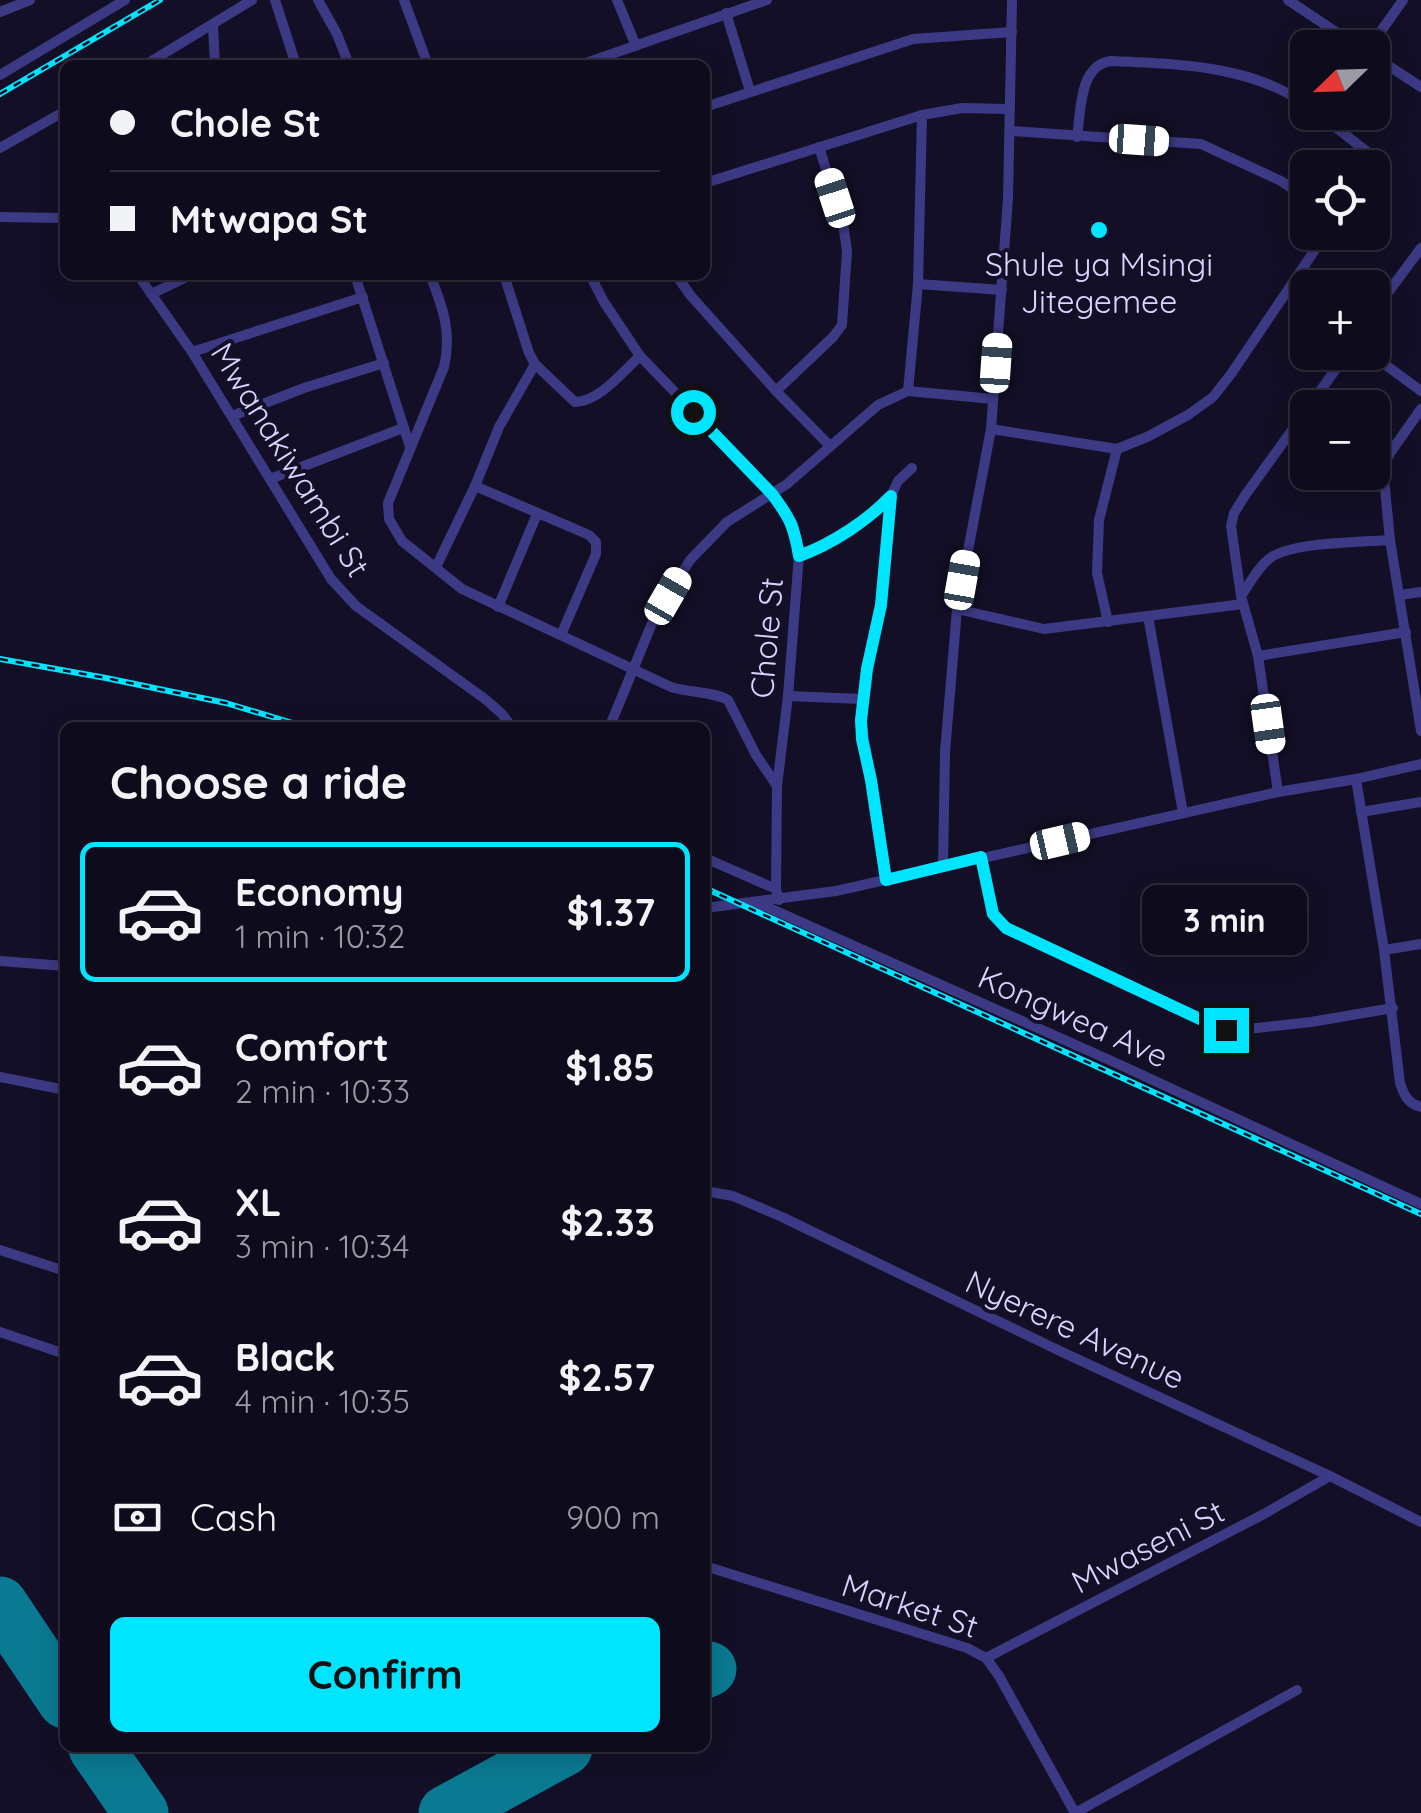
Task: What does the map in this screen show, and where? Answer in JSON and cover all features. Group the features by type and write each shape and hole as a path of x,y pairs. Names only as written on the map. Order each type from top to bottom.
{"street":[{"path":"0,12 30,0"},
{"path":"0,75 125,0"},
{"path":"154,60 252,0"},
{"path":"275,0 294,60"},
{"path":"318,0 348,60"},
{"path":"404,0 426,60"},
{"path":"617,0 636,46"},
{"path":"603,60 748,2 767,0"},
{"path":"943,866 945,752 957,609 992,428 1010,131 1012,0"},
{"path":"1288,0 1332,30"},
{"path":"1381,30 1402,0"},
{"path":"726,13 750,91"},
{"path":"213,26 214,60"},
{"path":"710,105 913,40 1012,32"},
{"path":"1078,136 1086,82 1103,62 1190,66 1265,81 1290,94"},
{"path":"1390,67 1421,86"},
{"path":"710,181 922,114 962,108 1008,109"},
{"path":"0,148 60,114"},
{"path":"908,391 918,284 922,114"},
{"path":"1339,130 1365,150"},
{"path":"1010,131 1201,144 1290,187"},
{"path":"776,392 842,324 847,251 844,224 819,147"},
{"path":"0,217 60,219"},
{"path":"1390,290 1421,248"},
{"name":"Mwanakiwambi St","path":"141,280 192,352 342,593 486,699 508,722"},
{"path":"151,294 180,280"},
{"path":"356,280 410,448"},
{"path":"432,280 445,314 448,349 388,502 394,530 402,541 462,589 672,687 728,700 777,786"},
{"path":"506,280 529,354 575,402 594,397 640,356"},
{"name":"Chole St","path":"593,280 640,356 772,494 793,524 799,556 777,786 778,894"},
{"path":"680,280 776,392 830,446"},
{"path":"918,284 1002,290"},
{"path":"992,428 1117,449 1174,423 1213,397 1290,289"},
{"path":"192,352 362,297"},
{"path":"232,416 384,363"},
{"path":"436,567 500,427 535,364"},
{"path":"1390,368 1421,391"},
{"path":"611,722 653,621 690,560 727,522 772,494 878,404 908,391 993,399"},
{"path":"1421,409 1383,468 1390,540 1417,676 1421,731"},
{"path":"270,479 403,428"},
{"path":"1278,792 1258,656 1242,600 1231,538 1234,513 1290,434"},
{"path":"1108,622 1097,574 1099,520 1117,449"},
{"path":"886,880 862,739 862,698 881,605 891,496 898,481 912,468"},
{"path":"475,486 596,542 596,554 562,635"},
{"path":"799,556 852,527 891,496"},
{"path":"498,607 537,514"},
{"path":"957,609 1044,629 1148,616 1242,600 1262,566 1279,552 1390,540"},
{"path":"1400,596 1421,592"},
{"path":"1148,616 1184,812"},
{"path":"1258,656 1406,632"},
{"path":"788,696 862,698"},
{"path":"710,908 758,903 778,894 836,891 1184,812 1421,764"},
{"path":"1356,779 1384,950 1400,1083 1413,1106 1421,1107"},
{"path":"1362,812 1421,802"},
{"path":"981,857 993,914 1006,928 1215,1026 1239,1030 1392,1008"},
{"path":"710,860 778,894"},
{"name":"Kongwea Ave","path":"758,903 1421,1204"},
{"path":"1384,950 1421,944"},
{"path":"0,961 60,966"},
{"path":"0,1076 60,1089"},
{"name":"Nyerere Avenue","path":"710,1192 733,1196 782,1216 1421,1522"},
{"path":"0,1250 60,1270"},
{"path":"0,1332 60,1352"},
{"name":"Mwaseni St","path":"986,1658 1330,1476"},
{"name":"Market St","path":"710,1568 967,1648 986,1658 1075,1813"},
{"path":"1075,1813 1297,1690"}],"runway":[{"path":"0,1604 60,1694"},
{"path":"99,1752 141,1813"},
{"path":"446,1813 558,1752"}],"railway":[{"path":"0,94 160,0"},
{"path":"0,659 226,703 289,722"},
{"path":"710,890 1421,1214"}],"place":[{"name":"Shule ya Msingi Jitegemee","path":"1099,230"}],"route":[{"path":"693,412 784,509 793,524 799,556 852,527 891,496 881,605 861,720 886,880 981,857 993,914 1006,928 1226,1030"}]}
